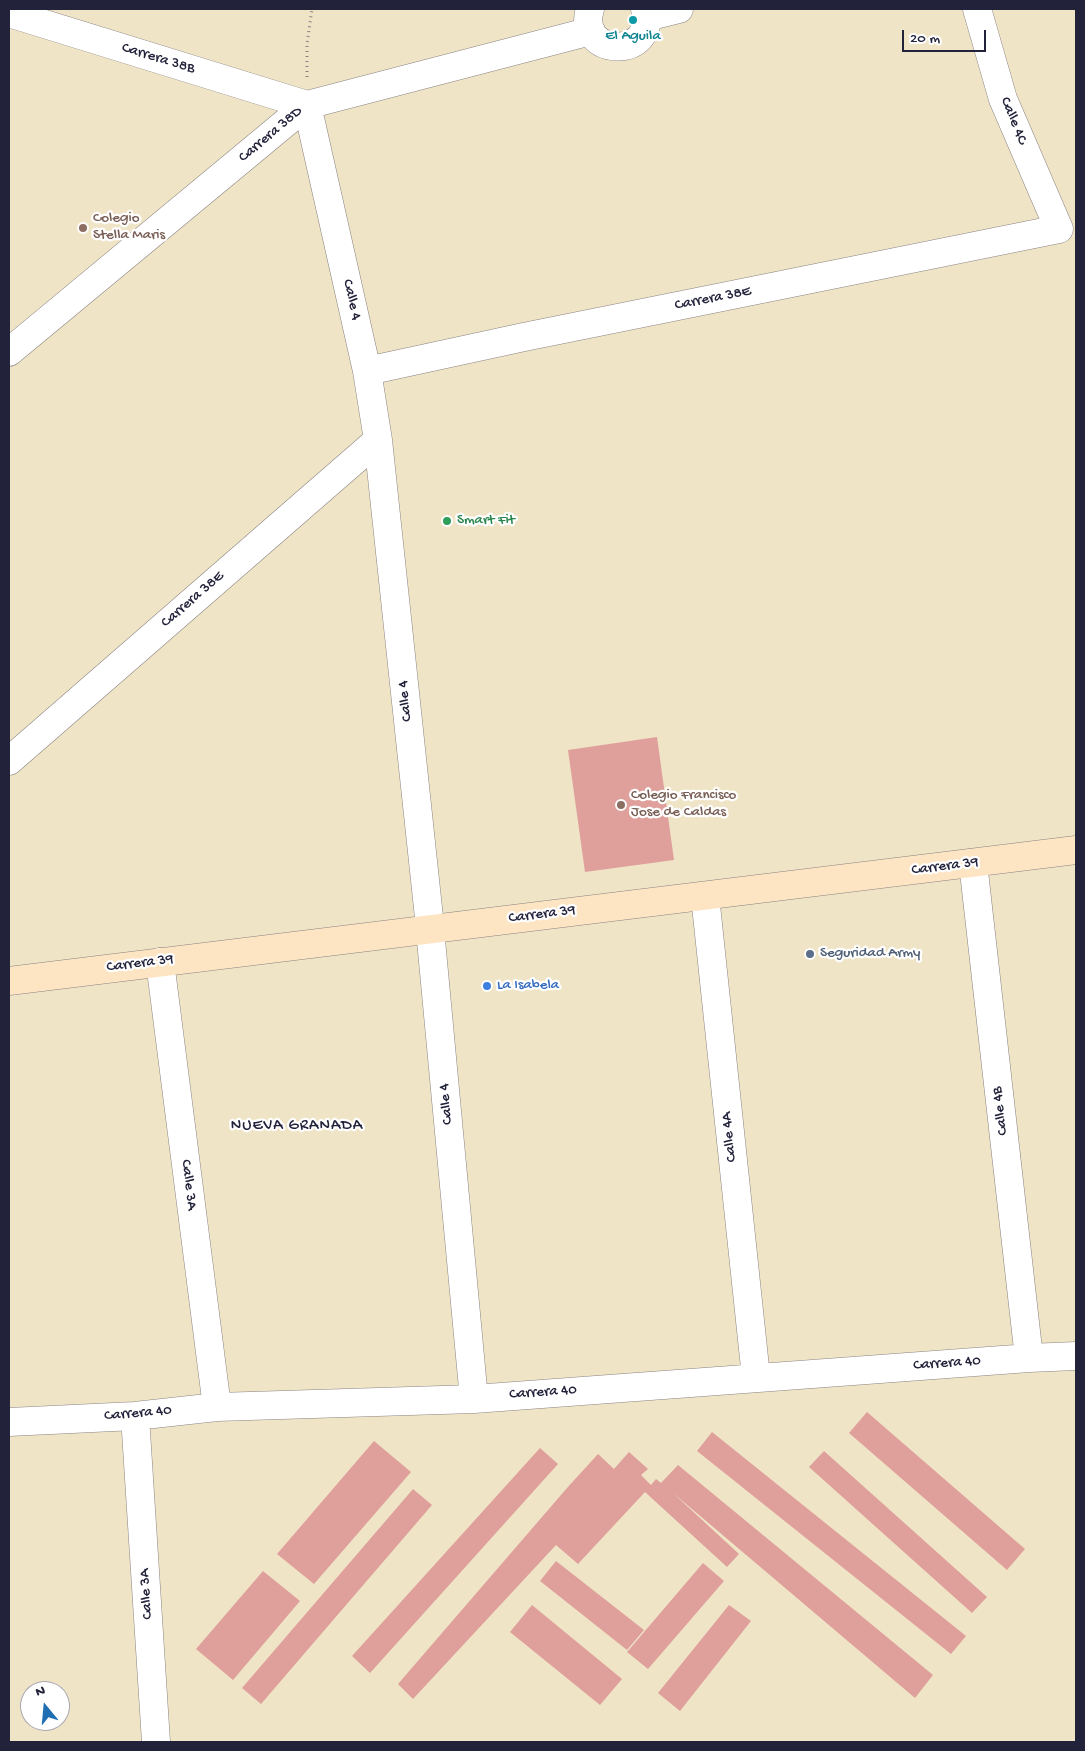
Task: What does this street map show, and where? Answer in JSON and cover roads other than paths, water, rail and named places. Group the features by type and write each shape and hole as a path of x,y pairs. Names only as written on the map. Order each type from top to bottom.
{"street":[{"path":"591,20 596,38 603,44 620,48 629,45 642,34 646,26 646,13 679,9"},
{"name":"Calle 4C","path":"977,9 1003,99 1059,229"},
{"name":"Carrera 38B","path":"9,13 307,105"},
{"name":"Carrera 38D","path":"9,352 307,105 591,20"},
{"name":"Calle 4","path":"307,105 367,371 378,440 430,929 474,1399"},
{"name":"Carrera 38E","path":"367,371 524,337 1059,229"},
{"name":"Carrera 38E","path":"9,761 378,440"},
{"name":"Carrera 39","path":"9,981 1076,850"},
{"name":"Calle 4B","path":"973,863 1030,1358"},
{"name":"Calle 4A","path":"704,896 756,1377"},
{"name":"Calle 3A","path":"160,962 217,1407"},
{"name":"Carrera 40","path":"9,1422 135,1416 217,1407 474,1399 756,1377 1076,1356"},
{"name":"Calle 3A","path":"135,1416 156,1742"}],"place":[{"name":"El Aguila","path":"633,20"},
{"name":"Colegio Stella Maris","path":"83,228"},
{"name":"Smart Fit","path":"447,521"},
{"name":"Colegio Francisco Jose de Caldas","path":"621,805"},
{"name":"Seguridad Army","path":"810,954"},
{"name":"La Isabela","path":"487,986"}],"district":[{"name":"NUEVA GRANADA","path":"297,1127"}]}
